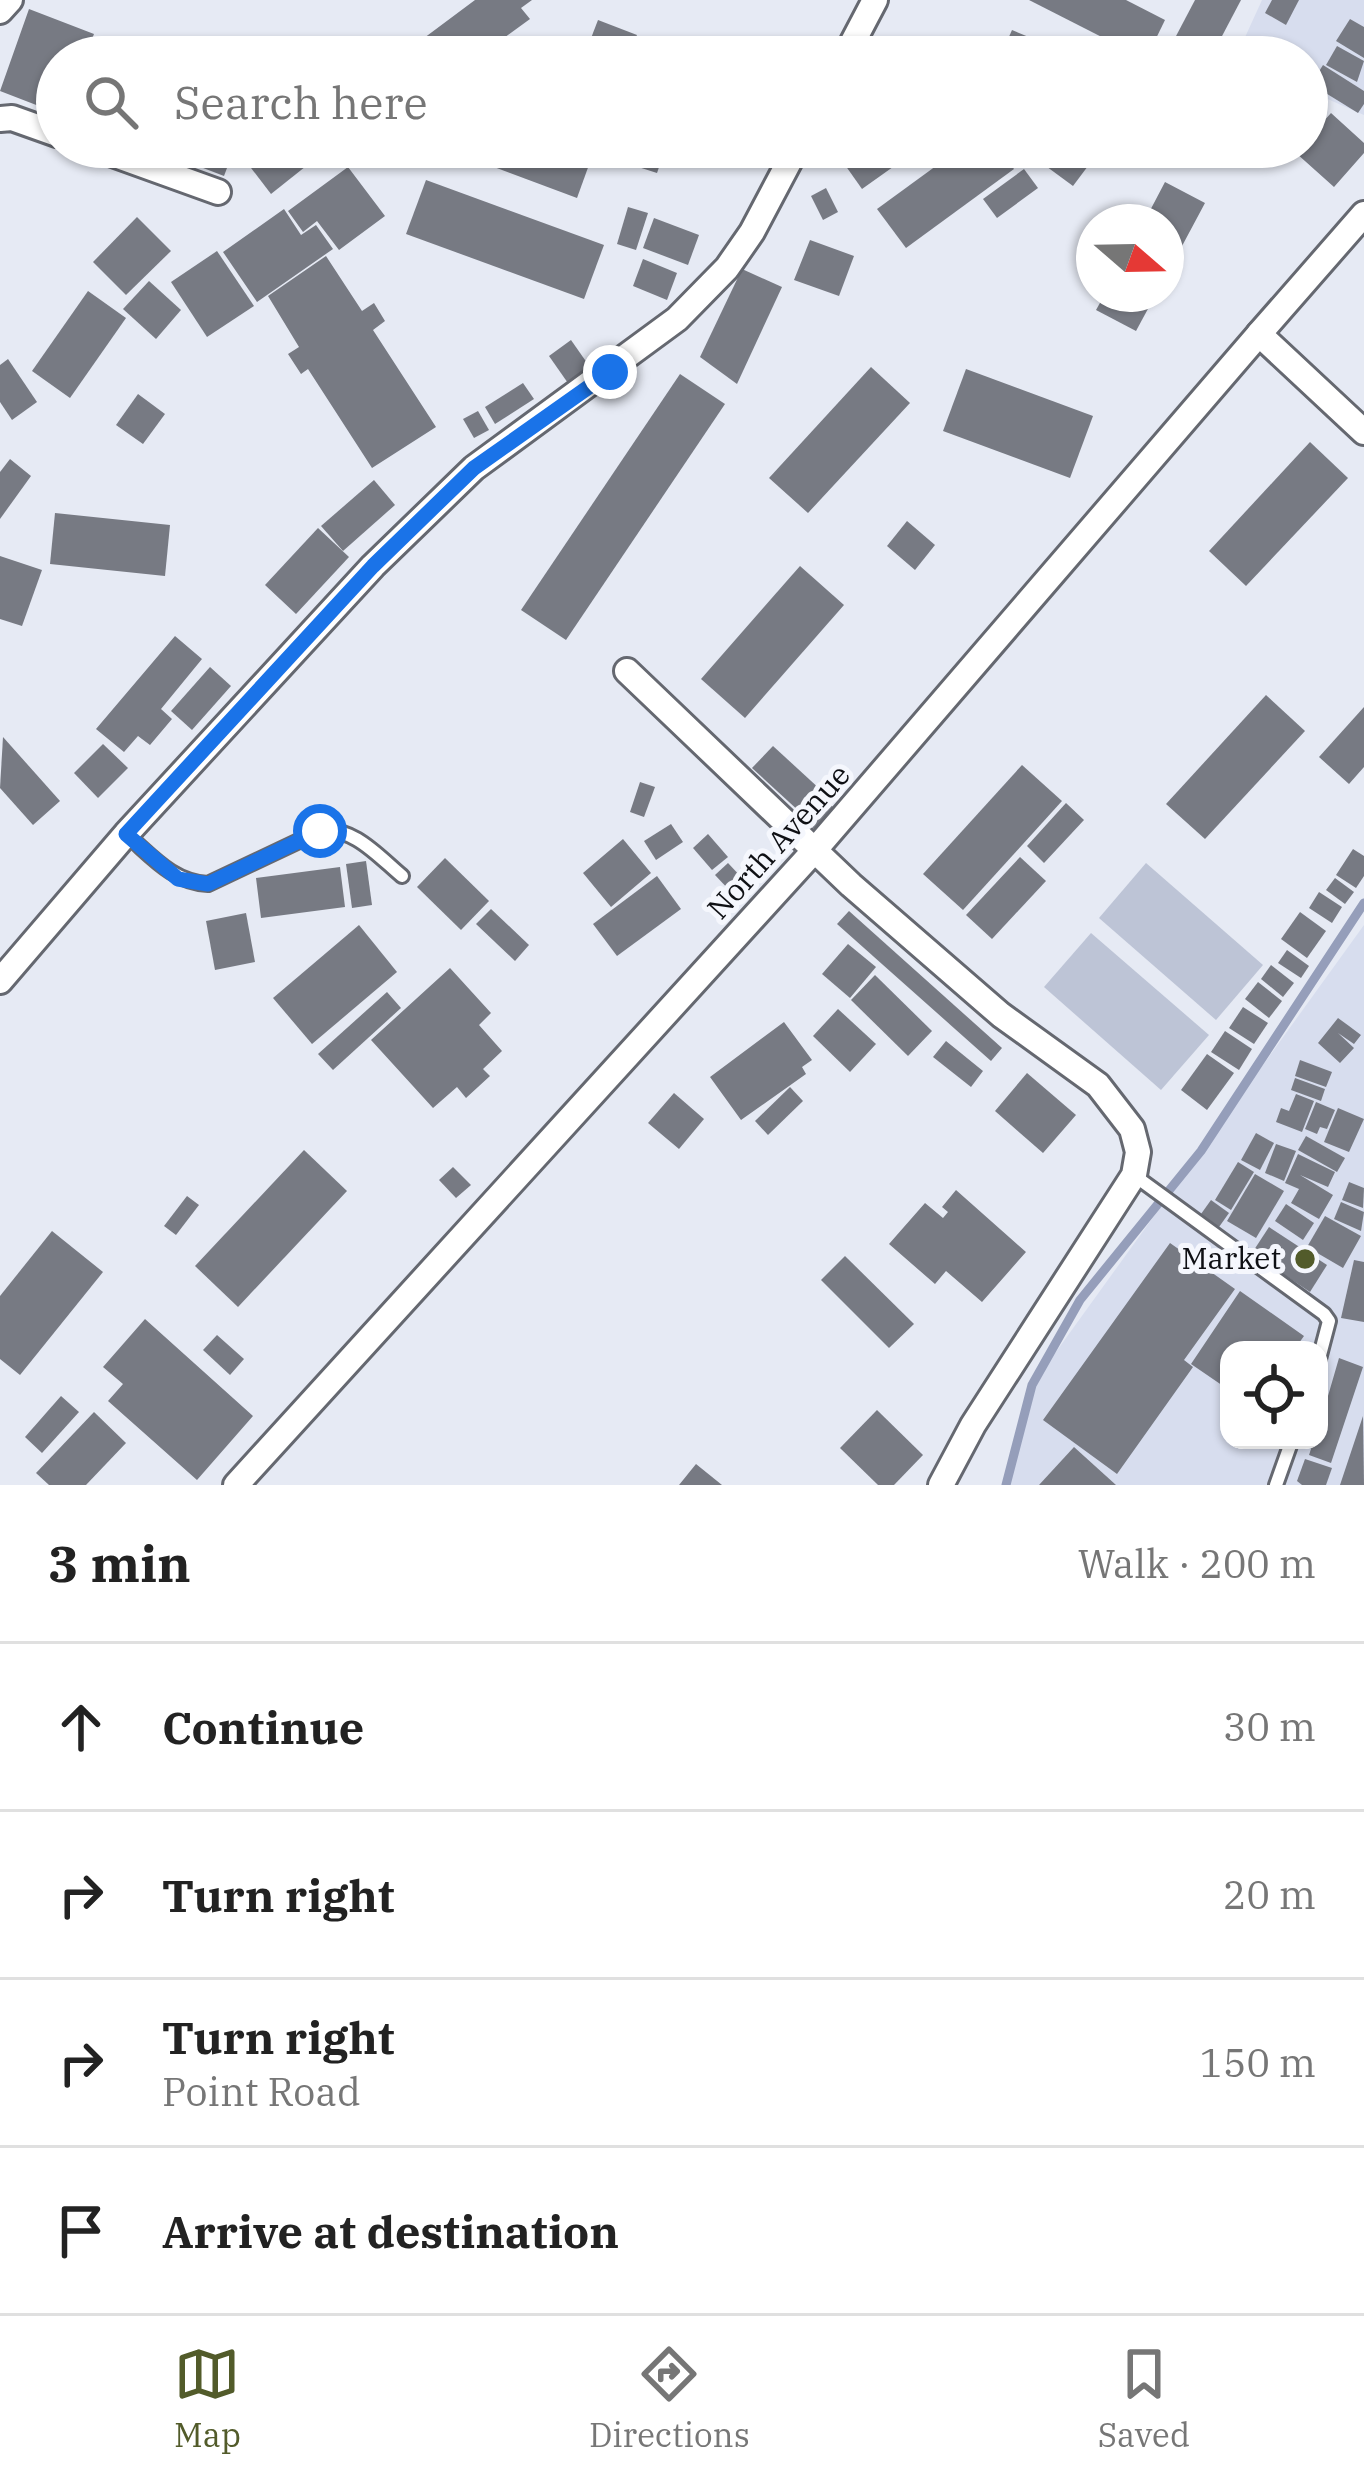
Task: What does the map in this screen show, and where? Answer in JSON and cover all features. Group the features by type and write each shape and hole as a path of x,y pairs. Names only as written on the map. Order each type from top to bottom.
{"street":[{"path":"0,11 10,0"},
{"path":"856,36 875,0"},
{"path":"0,119 36,127"},
{"path":"151,168 218,192"},
{"path":"0,981 126,834 373,566 474,468 677,319 727,268 786,168"},
{"name":"North Avenue","path":"236,1485 813,851 1364,214"},
{"path":"1259,334 1364,432"},
{"path":"627,671 813,851 1001,1015 1098,1085 1132,1129 1143,1182 973,1425 940,1485"}],"lane":[{"path":"126,834 178,879 194,883 222,878 332,829 348,832 402,876"},
{"path":"1143,1182 1324,1314 1329,1321 1324,1341"},
{"path":"1276,1485 1289,1449"}],"shaded area":[{"path":"1262,0 1364,0 1364,115 1328,99 1328,36 1246,36"},
{"path":"1146,863 1263,965 1216,1020 1099,918"},
{"path":"1364,925 1364,1485 1008,1485 1035,1381"},
{"path":"1091,933 1209,1035 1161,1090 1044,987"}],"building":[{"path":"475,0 532,0 521,8 530,19 507,36 427,36"},
{"path":"1029,0 1126,0 1165,20 1157,36 1100,36"},
{"path":"1195,0 1241,0 1222,36 1176,36"},
{"path":"1272,0 1299,0 1286,25 1265,13"},
{"path":"29,9 94,34 36,36 36,105 0,91"},
{"path":"1350,19 1364,27 1364,58 1336,41"},
{"path":"598,20 637,35 637,36 592,36"},
{"path":"1337,46 1364,61 1357,82 1328,66"},
{"path":"1328,68 1364,91 1358,113 1328,94"},
{"path":"1331,113 1364,143 1364,153 1334,187 1313,168 1328,168"},
{"path":"203,168 227,168 224,176"},
{"path":"251,168 304,168 271,194"},
{"path":"349,168 385,216 339,250 317,221 303,232 288,211"},
{"path":"497,168 588,168 577,198"},
{"path":"847,168 892,168 862,189"},
{"path":"933,168 1014,169 906,248 877,209"},
{"path":"1049,168 1086,168 1073,186"},
{"path":"1024,169 1038,188 997,218 983,199"},
{"path":"426,180 604,245 584,299 406,234"},
{"path":"1165,182 1205,203 1184,242 1184,204 1153,204"},
{"path":"826,188 838,212 823,220 811,196"},
{"path":"628,207 648,213 636,250 617,244"},
{"path":"284,209 301,235 316,225 333,249 257,302 223,252"},
{"path":"137,217 171,251 126,295 93,262"},
{"path":"654,218 699,235 688,265 643,248"},
{"path":"810,240 854,256 839,296 794,280"},
{"path":"217,251 254,306 207,337 171,282"},
{"path":"326,256 362,311 374,303 385,321 373,330 436,427 372,468 308,369 301,374 288,354 299,347 268,296"},
{"path":"643,259 677,273 667,300 633,286"},
{"path":"742,269 782,287 737,384 700,357"},
{"path":"149,281 181,310 156,339 123,309"},
{"path":"88,291 126,318 70,398 32,371"},
{"path":"1100,312 1146,312 1136,331"},
{"path":"571,340 592,370 570,386 549,356"},
{"path":"8,359 37,402 12,420 0,402 0,365"},
{"path":"871,367 910,403 808,513 769,478"},
{"path":"966,369 1093,416 1070,478 943,431"},
{"path":"680,374 725,404 566,640 521,610"},
{"path":"523,383 534,399 495,424 485,407"},
{"path":"138,394 165,414 143,444 116,425"},
{"path":"478,411 489,430 474,438 463,419"},
{"path":"1310,442 1348,478 1246,586 1209,551"},
{"path":"10,459 31,476 0,519 0,472"},
{"path":"374,480 395,505 343,551 321,526"},
{"path":"55,513 170,525 165,576 50,564"},
{"path":"907,521 935,545 915,570 887,546"},
{"path":"318,528 349,557 296,614 265,585"},
{"path":"0,556 42,570 22,626 0,619"},
{"path":"800,566 844,605 745,718 701,679"},
{"path":"175,636 202,659 161,709 172,719 150,745 138,736 124,752 96,729"},
{"path":"210,667 231,686 192,730 171,711"},
{"path":"1266,695 1305,731 1205,839 1166,804"},
{"path":"1364,707 1364,767 1349,784 1319,757"},
{"path":"3,737 60,801 33,825 0,788"},
{"path":"103,744 128,768 98,798 74,773"},
{"path":"773,746 822,791 801,813 752,768"},
{"path":"1022,765 1062,801 963,910 923,874"},
{"path":"640,782 655,787 644,817 630,812"},
{"path":"822,796 835,809 815,830 802,816"},
{"path":"1066,803 1084,820 1044,863 1027,846"},
{"path":"671,824 683,842 656,860 644,841"},
{"path":"708,834 728,857 712,870 693,848"},
{"path":"623,839 651,873 611,907 583,873"},
{"path":"1353,849 1364,856 1364,876 1356,888 1336,875"},
{"path":"1020,857 1046,881 992,939 966,915"},
{"path":"445,858 489,901 461,930 417,887"},
{"path":"366,861 372,905 352,908 346,864"},
{"path":"728,863 744,880 731,892 715,875"},
{"path":"340,867 345,907 261,918 256,878"},
{"path":"657,876 681,909 617,956 593,924"},
{"path":"1335,878 1354,892 1345,904 1326,890"},
{"path":"1319,892 1342,907 1332,923 1309,908"},
{"path":"491,909 529,945 515,961 476,924"},
{"path":"849,911 1002,1048 991,1061 837,924"},
{"path":"1300,912 1326,931 1307,958 1281,939"},
{"path":"246,913 255,962 215,970 206,921"},
{"path":"359,925 397,972 312,1044 273,998"},
{"path":"848,944 876,967 850,998 822,974"},
{"path":"1287,950 1309,966 1301,978 1278,963"},
{"path":"1271,965 1294,983 1283,997 1261,979"},
{"path":"450,968 491,1013 479,1025 502,1051 483,1069 490,1076 466,1098 457,1087 433,1108 371,1040"},
{"path":"875,975 932,1031 908,1056 851,1000"},
{"path":"1258,982 1282,1001 1269,1018 1245,999"},
{"path":"387,992 401,1008 333,1070 318,1054"},
{"path":"1243,1007 1268,1023 1254,1044 1229,1028"},
{"path":"838,1009 876,1044 850,1072 813,1036"},
{"path":"1338,1018 1361,1035 1354,1044 1338,1033 1354,1048 1340,1063 1318,1043"},
{"path":"784,1022 812,1060 802,1067 806,1074 741,1120 710,1077"},
{"path":"1225,1031 1252,1049 1239,1070 1211,1052"},
{"path":"946,1041 983,1071 971,1087 933,1057"},
{"path":"1207,1054 1234,1073 1207,1110 1181,1090"},
{"path":"1300,1060 1332,1072 1326,1087 1295,1076"},
{"path":"1027,1073 1076,1115 1043,1153 995,1111"},
{"path":"1295,1078 1325,1089 1321,1101 1291,1090"},
{"path":"790,1087 803,1101 768,1135 755,1121"},
{"path":"674,1093 704,1119 679,1149 648,1123"},
{"path":"1296,1094 1314,1101 1302,1132 1276,1122 1281,1108 1289,1111"},
{"path":"1316,1102 1335,1110 1327,1129 1320,1127 1317,1134 1305,1129"},
{"path":"1338,1108 1364,1119 1349,1152 1324,1142"},
{"path":"1256,1133 1274,1143 1260,1170 1241,1160"},
{"path":"1306,1136 1345,1158 1337,1172 1298,1150"},
{"path":"1276,1144 1296,1151 1284,1181 1265,1173"},
{"path":"304,1150 347,1191 238,1307 195,1266"},
{"path":"1298,1154 1335,1172 1328,1187 1300,1175 1333,1195 1319,1219 1291,1203 1299,1189 1285,1183"},
{"path":"1238,1162 1254,1172 1231,1210 1215,1200"},
{"path":"453,1167 471,1185 456,1198 439,1180"},
{"path":"1255,1174 1284,1191 1256,1238 1227,1221"},
{"path":"1349,1182 1364,1188 1363,1208 1342,1200"},
{"path":"956,1190 1026,1252 982,1302 946,1271 935,1284 889,1244 925,1203 943,1218 948,1212 942,1207"},
{"path":"187,1196 199,1205 176,1235 164,1226"},
{"path":"1211,1200 1229,1213 1219,1227 1201,1214"},
{"path":"1341,1202 1364,1212 1361,1231 1334,1219"},
{"path":"1286,1204 1314,1223 1303,1240 1275,1221"},
{"path":"1325,1216 1361,1236 1343,1268 1307,1247"},
{"path":"1269,1227 1327,1265 1310,1292 1252,1253"},
{"path":"52,1231 103,1272 20,1375 0,1359 0,1296"},
{"path":"1170,1243 1235,1289 1184,1360 1193,1367 1117,1474 1043,1420"},
{"path":"845,1256 914,1324 889,1348 821,1280"},
{"path":"1354,1260 1364,1262 1364,1322 1341,1318"},
{"path":"1240,1291 1304,1336 1300,1341 1220,1341 1220,1384 1191,1364"},
{"path":"145,1319 253,1416 197,1480 108,1401 123,1384 103,1367"},
{"path":"217,1335 244,1359 230,1375 203,1350"},
{"path":"1339,1358 1363,1367 1331,1463 1309,1455 1311,1449 1328,1449 1328,1396"},
{"path":"61,1396 79,1412 42,1453 25,1437"},
{"path":"877,1410 923,1455 894,1485 878,1485 840,1448"},
{"path":"94,1412 126,1443 86,1485 49,1485 36,1473"},
{"path":"1363,1416 1364,1485 1340,1485"},
{"path":"1074,1447 1116,1485 1039,1485"},
{"path":"1305,1459 1332,1468 1326,1485 1297,1481"},
{"path":"696,1464 722,1485 679,1485"}],"waterway":[{"path":"1006,1485 1032,1385 1080,1300 1201,1151 1364,903"}],"place":[{"name":"Market","path":"1305,1259"}],"route":[{"path":"320,831 208,884 178,879 126,834 373,566 474,468 610,372"}]}
